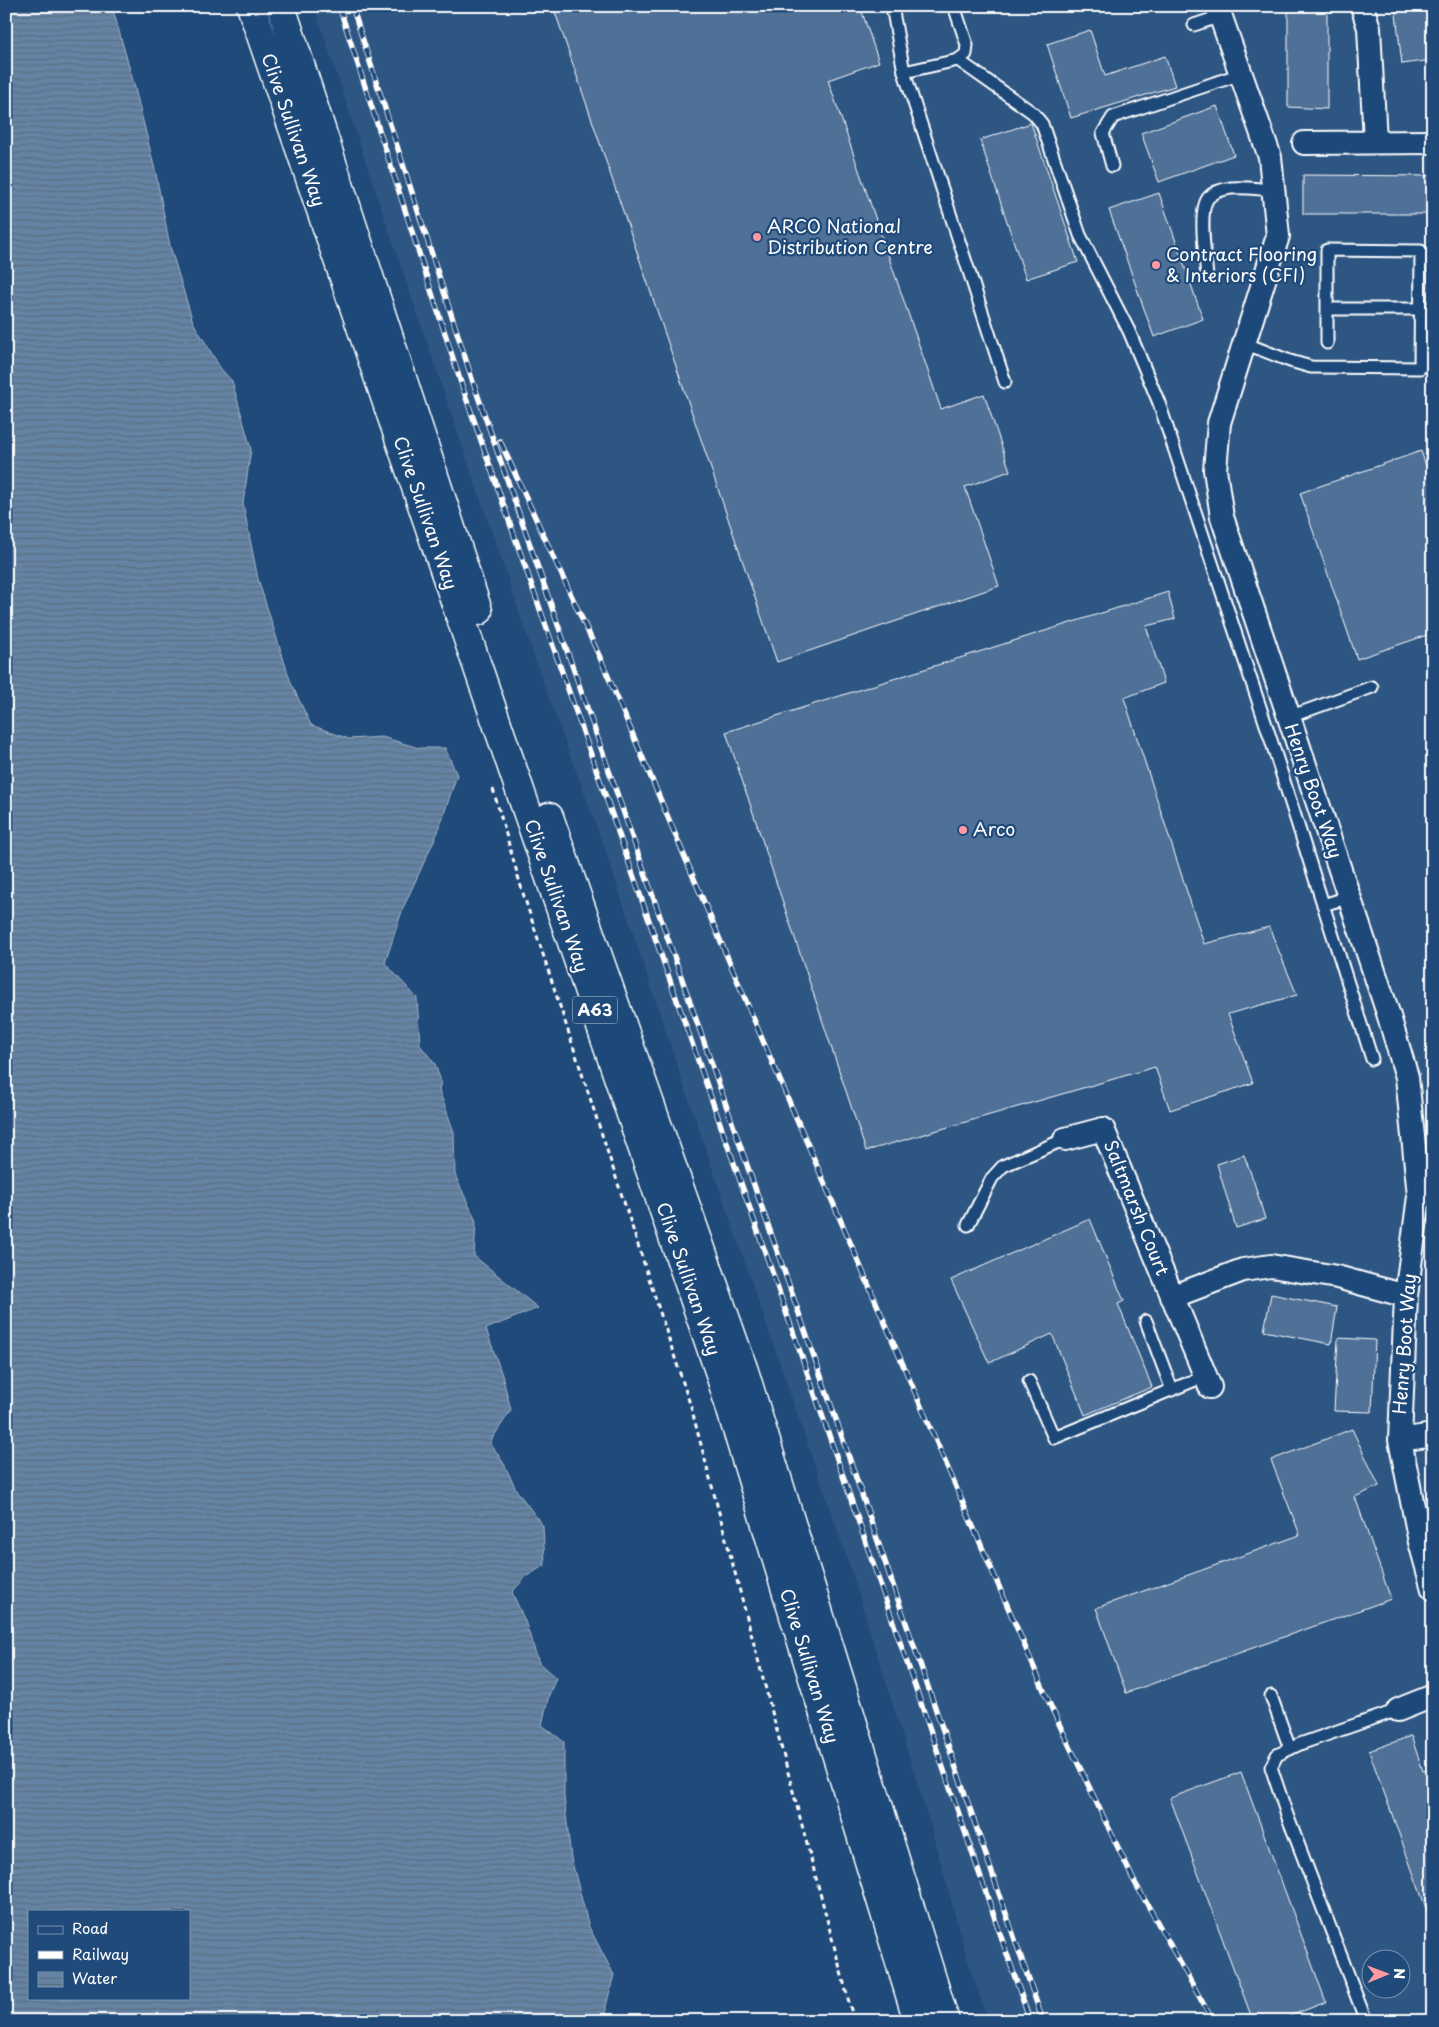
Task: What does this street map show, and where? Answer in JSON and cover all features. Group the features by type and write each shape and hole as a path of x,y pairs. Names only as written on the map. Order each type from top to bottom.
{"highway":[{"name":"Clive Sullivan Way","path":"251,6 719,1371 918,2021"},
{"name":"Clive Sullivan Way","path":"281,6 496,667 744,1371 945,2021"}],"street":[{"path":"1362,6 1369,28 1375,141"},
{"name":"Henry Boot Way","path":"1219,11 1270,157 1278,236 1219,423 1215,470 1222,517 1250,638 1289,717 1388,1013 1407,1077 1419,1196 1406,1296 1400,1440 1420,1542 1433,1589"},
{"path":"1304,143 1433,142"},
{"name":"Saltmarsh Court","path":"1065,1139 1103,1129 1208,1382"},
{"name":"Saltmarsh Court","path":"1172,1297 1243,1270 1271,1266 1336,1277 1406,1296"},
{"path":"1400,1440 1433,1435"},
{"path":"1398,1710 1433,1696"}],"lane":[{"path":"892,6 904,72 1005,382"},
{"path":"904,72 958,60 966,54 967,45 954,6"},
{"path":"1194,25 1219,11"},
{"path":"958,60 1033,113 1042,124 1080,235 1129,331 1160,403 1250,638 1323,905 1372,1059"},
{"path":"1112,166 1103,133 1112,117 1241,74"},
{"path":"1207,277 1203,223 1204,208 1208,197 1230,188 1273,190"},
{"path":"1244,343 1311,367 1420,368 1421,251 1327,250 1327,344"},
{"path":"1327,309 1421,309"},
{"path":"1289,717 1372,687"},
{"path":"1323,905 1349,897"},
{"path":"968,1225 992,1178 1002,1166 1065,1139"},
{"path":"1146,1321 1172,1390"},
{"path":"1029,1381 1054,1438 1172,1390 1208,1382"},
{"path":"1271,1696 1290,1749"},
{"path":"1366,2021 1271,1767 1277,1755 1290,1749 1398,1710"}],"path":[{"path":"492,787 525,899 691,1407 854,2021"}],"shaded area":[{"path":"314,6 1433,6 1433,2021 988,2021 968,1962 930,1824 851,1570 682,1080 605,849 544,685"}],"water":[{"path":"6,6 112,6 134,84 156,174 170,246 193,322 221,369 232,381 251,449 243,504 258,579 291,683 311,725 349,739 382,737 419,748 445,748 457,775 438,832 403,908 385,963 417,998 420,1045 435,1064 441,1081 439,1090 454,1132 455,1175 476,1221 474,1256 538,1308 486,1329 502,1375 511,1410 490,1442 504,1464 517,1491 543,1526 545,1565 527,1576 512,1592 525,1621 539,1663 556,1678 549,1695 542,1725 564,1742 564,1797 571,1858 589,1927 614,1975 606,2006 606,2018 611,2021 6,2021"}],"building":[{"name":"ARCO National Distribution Centre","path":"553,6 860,6 879,62 828,80 941,409 984,394 1010,471 965,487 999,586 777,662"},
{"path":"1288,6 1327,6 1327,109 1288,107"},
{"path":"1395,6 1433,6 1433,60 1402,64"},
{"path":"1090,30 1105,76 1165,56 1175,86 1071,118 1047,44"},
{"path":"1217,106 1234,155 1159,182 1141,133"},
{"path":"1031,123 1078,262 1026,279 980,140"},
{"path":"1303,175 1433,176 1433,214 1303,214"},
{"name":"Contract Flooring & Interiors (CFI)","path":"1159,193 1203,319 1154,337 1109,210"},
{"path":"1421,451 1433,486 1433,633 1357,659 1300,493"},
{"name":"Arco","path":"1168,592 1175,619 1146,626 1164,683 1124,698 1204,944 1269,927 1297,995 1228,1014 1253,1083 1170,1110 1155,1067 866,1151 726,732"},
{"path":"1244,1155 1265,1219 1236,1228 1217,1164"},
{"path":"1090,1219 1124,1301 1118,1304 1152,1387 1085,1415 1052,1334 989,1363 951,1280"},
{"path":"1271,1294 1337,1307 1331,1344 1264,1331"},
{"path":"1338,1338 1375,1340 1372,1412 1334,1411"},
{"path":"1352,1429 1379,1486 1355,1497 1391,1599 1126,1693 1096,1608 1300,1535 1271,1460"},
{"path":"1411,1736 1423,1771 1433,1768 1433,1922 1431,1922 1369,1751"},
{"path":"1241,1772 1326,2002 1277,2021 1253,2021 1170,1798"}],"railway":[{"path":"339,6 462,386 820,1409 1030,2021"},
{"path":"352,6 473,382 831,1405 1043,2021"},
{"path":"500,441 602,662 763,1041 1052,1709 1133,1879 1213,2021"}],"place":[{"name":"ARCO National Distribution Centre","path":"757,237"},
{"name":"Contract Flooring & Interiors (CFI)","path":"1156,265"},
{"name":"Arco","path":"963,830"}]}
